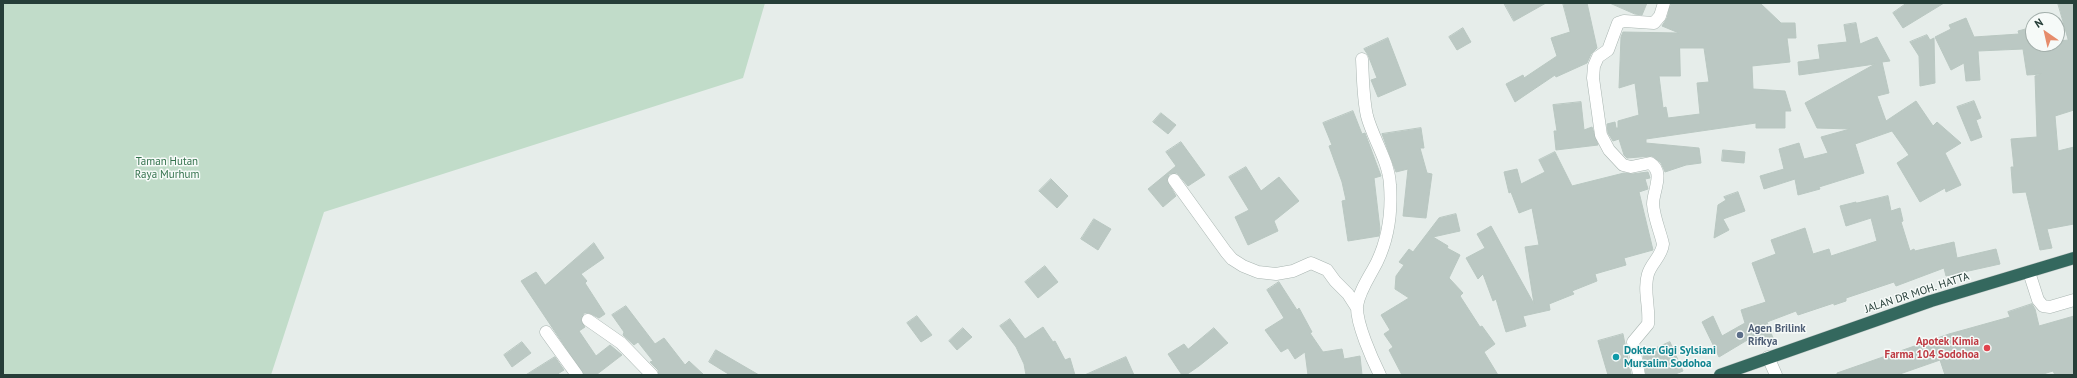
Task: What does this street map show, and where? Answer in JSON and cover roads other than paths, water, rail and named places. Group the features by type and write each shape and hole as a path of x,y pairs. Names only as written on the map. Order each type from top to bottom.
{"highway":[{"name":"JALAN DR MOH. HATTA","path":"1720,375 1931,301 2074,258"}],"street":[{"path":"1639,375 1633,342 1648,324 1647,276 1650,267 1663,250 1663,244 1654,212 1654,196 1658,181 1657,174 1655,168 1650,163 1631,167 1623,165 1605,145 1601,135 1593,78 1594,66 1598,56 1608,50 1618,23 1624,21 1654,23 1660,16 1664,3"},
{"path":"1357,308 1361,293 1385,241 1391,214 1390,183 1387,167 1366,110 1362,59"},
{"path":"1174,180 1197,215 1232,259 1258,272 1276,274 1293,271 1311,263 1327,270 1335,281 1348,294 1357,308 1368,347 1380,375"},
{"path":"2029,272 2038,300 2043,306 2050,307 2074,300"},
{"path":"588,320 622,343 652,375"},
{"path":"546,332 578,375"},
{"path":"1768,357 1776,375"}],"place":[{"name":"Agen Brilink Rifkya","path":"1740,335"},
{"name":"Apotek Kimia Farma 104 Sodohoa","path":"1987,348"},
{"name":"Dokter Gigi Sylsiani Mursalim Sodohoa","path":"1616,357"}],"park label":[{"name":"Taman Hutan Raya Murhum","path":"167,168"}]}
